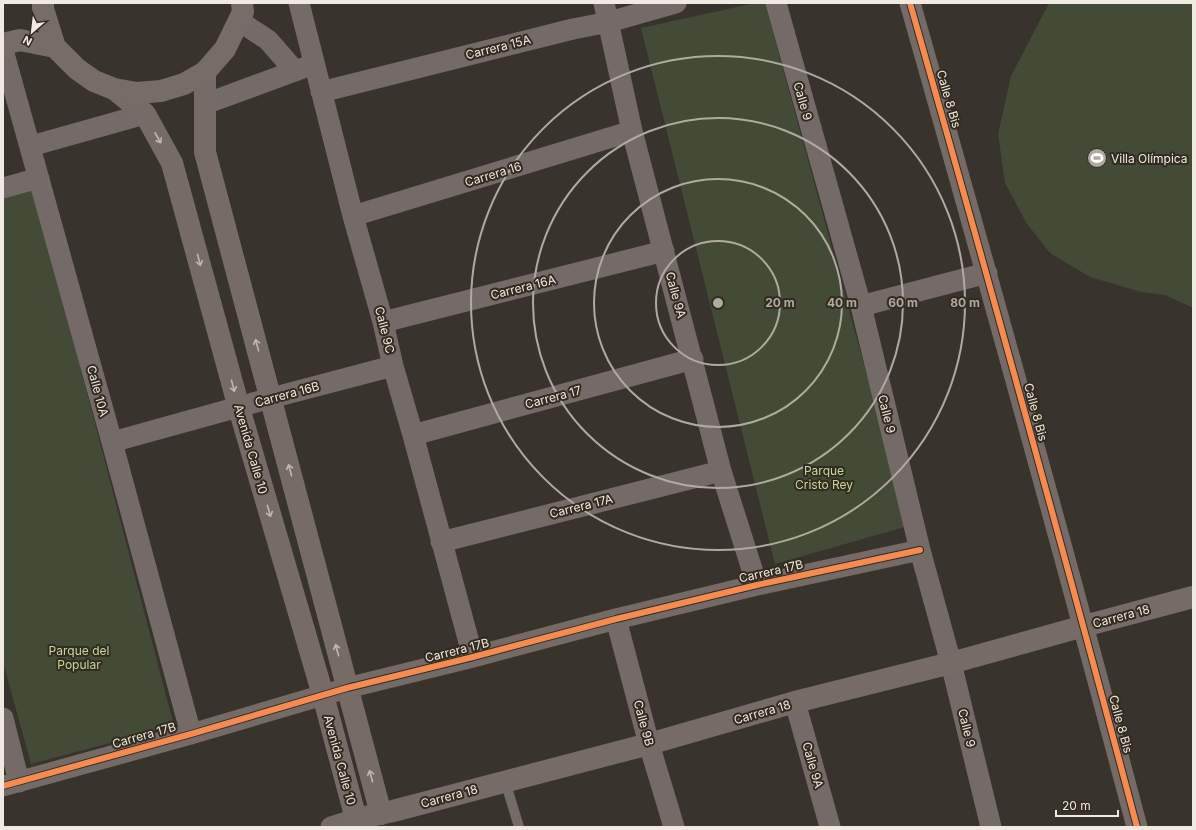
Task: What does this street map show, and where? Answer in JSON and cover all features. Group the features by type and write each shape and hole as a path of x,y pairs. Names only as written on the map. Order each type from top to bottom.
{"highway":[{"path":"43,3 43,9 55,47 77,69 94,81 114,89 137,93 161,91 184,84 204,72 226,49 244,10"},
{"path":"3,44 20,40 55,47"}],"main road":[{"path":"204,72 205,152 382,820"},
{"name":"Avenida Calle 10","path":"114,89 145,114 172,163 239,408 322,695 357,823"},
{"path":"172,163 205,152"},
{"name":"Carrera 18","path":"357,823 382,820 506,781 650,744 795,702 951,663 1193,597"}],"street":[{"name":"Calle 9C","path":"299,3 304,67 321,92 472,657"},
{"name":"Carrera 15A","path":"321,92 572,28 606,12 676,3"},
{"name":"Calle 9","path":"776,3 861,306 920,550 951,663 991,827"},
{"name":"Calle 8 Bis","path":"910,3 987,273 1084,626 1137,827"},
{"path":"244,10 268,40 304,67"},
{"name":"Calle 9A","path":"606,12 632,131 693,358 721,471 757,585"},
{"name":"Calle 10A","path":"3,50 31,146 191,734"},
{"path":"205,104 304,67"},
{"path":"31,146 145,114"},
{"name":"Carrera 16","path":"353,216 632,131"},
{"path":"3,188 39,178"},
{"name":"Carrera 16A","path":"383,322 664,251"},
{"path":"861,306 987,273"},
{"name":"Carrera 17","path":"413,435 693,358"},
{"name":"Carrera 16B","path":"112,442 393,366"},
{"name":"Carrera 17A","path":"441,542 721,471"},
{"name":"Carrera 17B","path":"11,784 191,734 347,688 757,585 920,550"},
{"name":"Calle 9B","path":"616,620 674,827"},
{"name":"Calle 9A","path":"795,702 830,827"},
{"path":"3,718 11,784"},
{"name":"Carrera 18","path":"331,827 357,823"}],"lane":[{"path":"506,781 519,827"}],"green space":[{"name":"Parque Cristo Rey","path":"755,3 765,3 908,526 775,564 641,28"},
{"name":"Villa Olímpica","path":"1049,3 1193,3 1193,308 1165,295 1141,292 1090,277 1050,253 1027,224 1005,183 998,134 1011,76"},
{"name":"Parque del Popular","path":"33,186 174,726 31,764 3,662 3,194"}],"cycle path":[{"path":"910,3 1082,621 1137,827"},
{"path":"3,786 191,734 347,688 473,657 616,619 757,585 920,550"}],"place":[{"name":"Villa Olímpica","path":"1097,158"}]}
